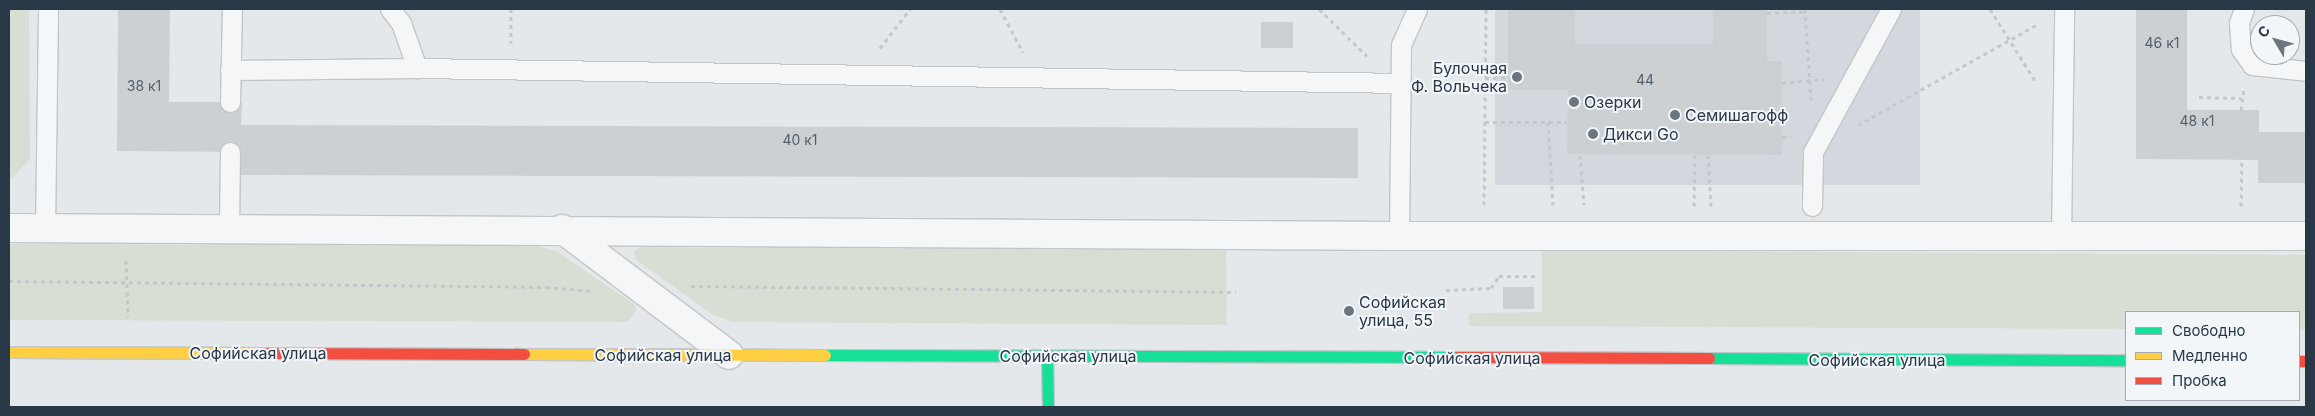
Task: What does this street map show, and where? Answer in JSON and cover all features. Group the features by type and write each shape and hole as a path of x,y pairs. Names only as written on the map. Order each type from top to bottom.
{"main road":[{"name":"Софийская улица","path":"9,352 2125,360"},
{"path":"1048,356 1048,407"}],"street":[{"path":"9,228 229,230 562,229 1399,236 2306,236"},
{"path":"562,229 729,355"}],"lane":[{"path":"45,228 48,9"},
{"path":"230,102 232,9"},
{"path":"390,9 401,23 416,68"},
{"path":"1399,236 1401,46 1417,9"},
{"path":"1812,206 1814,149 1891,9"},
{"path":"2244,9 2239,23 2241,49 2252,65 2306,71"},
{"path":"2061,236 2064,10"},
{"path":"230,70 512,69 1400,83"},
{"path":"229,230 230,152"}],"path":[{"path":"510,9 512,69"},
{"path":"859,75 910,9"},
{"path":"1000,9 1036,78"},
{"path":"1319,9 1400,83"},
{"path":"1484,205 1486,9"},
{"path":"1990,9 2044,94 2063,105"},
{"path":"1766,13 1805,10 1814,149 2064,10"},
{"path":"1486,78 1508,77"},
{"path":"1782,83 1853,78"},
{"path":"2198,98 2241,98"},
{"path":"1485,122 1567,122"},
{"path":"1548,122 1553,205"},
{"path":"1580,154 1584,206"},
{"path":"1694,206 1695,155"},
{"path":"1708,155 1711,206"},
{"path":"2240,211 2242,159"},
{"path":"1446,290 1491,288 1500,276 1537,276"}],"shaded area":[{"path":"9,9 29,9 30,159 9,181"},
{"path":"1495,9 1920,9 1920,185 1495,185"},
{"path":"9,244 536,245 558,252 635,305 636,312 627,322 9,320"},
{"path":"640,247 1226,250 1227,325 733,322 713,315 635,259 634,252"},
{"path":"1542,250 2306,255 2306,330 2300,330 2300,311 2125,311 2125,329 1469,326 1469,313 1542,312"}],"building":[{"path":"118,9 170,9 169,102 242,102 241,125 1358,128 1358,178 241,175 241,152 117,151"},
{"path":"1508,9 1575,9 1575,44 1713,44 1713,9 1767,9 1767,61 1782,61 1782,155 1567,154 1568,90 1508,90"},
{"path":"2136,9 2187,9 2187,110 2259,110 2259,132 2306,132 2306,183 2258,183 2258,160 2136,159"},
{"path":"1261,22 1293,22 1293,48 1261,48"},
{"path":"1503,287 1534,287 1534,309 1503,309"}],"traffic: fast":[{"path":"825,355 1457,357"},
{"path":"1047,356 1048,407"},
{"path":"1709,358 2125,360"}],"traffic: slow":[{"path":"9,352 262,353"},
{"path":"524,354 825,355"}],"traffic: jam":[{"path":"262,353 524,354"},
{"path":"1457,357 1709,358"},
{"path":"2300,361 2306,361"}],"place":[{"name":"Булочная Ф. Вольчека","path":"1517,77"},
{"name":"Озерки","path":"1574,102"},
{"name":"Семишагофф","path":"1675,115"},
{"name":"Дикси Go","path":"1593,134"},
{"name":"Софийская улица, 55","path":"1349,311"}]}
